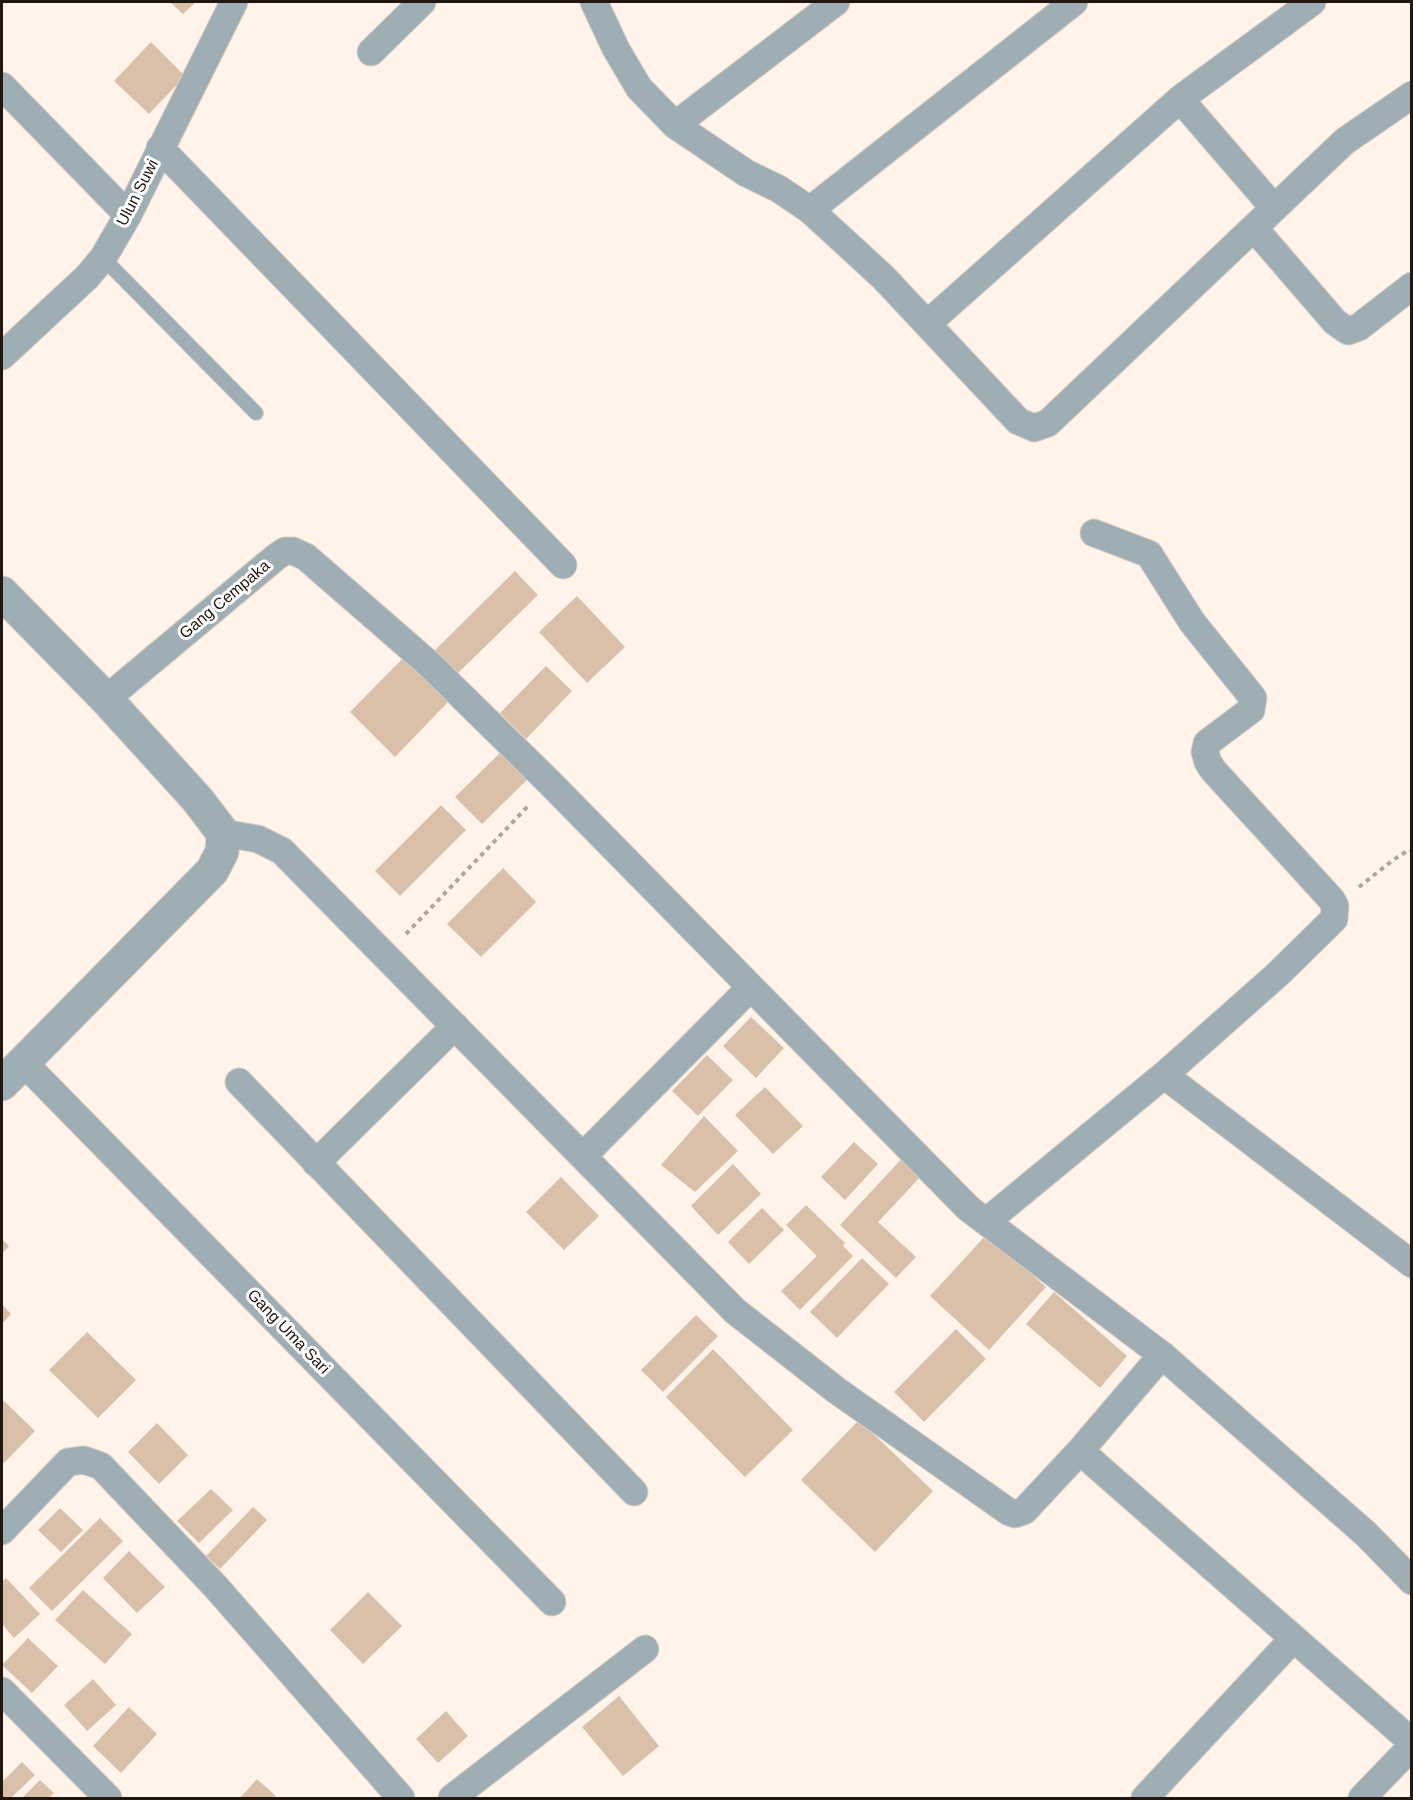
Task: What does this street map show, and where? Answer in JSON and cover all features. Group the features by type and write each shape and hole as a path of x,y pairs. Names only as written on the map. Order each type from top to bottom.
{"street":[{"name":"Ulun Suwi","path":"2,356 80,283 103,258 128,215 234,2"},
{"path":"371,52 422,2"},
{"path":"594,2 616,49 639,87 675,125 746,173 779,189 810,210 883,276 1018,421 1034,428 1048,423 1345,141 1412,95"},
{"path":"675,125 836,2"},
{"path":"810,210 1074,2"},
{"path":"927,324 1180,99 1312,2"},
{"path":"2,86 128,215"},
{"path":"1180,99 1275,208"},
{"path":"160,148 563,565"},
{"path":"1254,228 1335,322 1348,331 1359,327 1412,286"},
{"path":"987,1221 1164,1075 1330,926 1334,919 1335,906 1208,762 1205,752 1207,744 1251,710 1253,698 1192,622 1149,555 1094,533"},
{"name":"Gang Cempaka","path":"106,699 285,551 293,551 306,557 429,664 550,783"},
{"path":"2,593 106,699 210,815 223,833 222,852 212,871 12,1073"},
{"path":"550,783 958,1198 1162,1355 1366,1534 1412,1581"},
{"path":"223,833 258,839 282,851 735,1311 836,1390 1009,1512 1015,1514 1024,1511 1080,1451 1162,1355"},
{"path":"583,1156 750,988"},
{"path":"316,1163 455,1026"},
{"name":"Gang Uma Sari","path":"12,1073 552,1602"},
{"path":"1164,1075 1412,1264"},
{"path":"239,1082 634,1492"},
{"path":"1080,1451 1412,1744 1362,1798"},
{"path":"2,1531 68,1462 84,1460 101,1466 215,1586 401,1798"},
{"path":"1145,1798 1293,1640"},
{"path":"452,1798 645,1649"},
{"path":"2,1691 108,1798"}],"lane":[{"path":"103,258 256,412"}],"path":[{"path":"386,955 550,783"},
{"path":"1335,906 1393,860 1409,850 1412,851"}],"building":[{"path":"170,2 196,2 183,14"},
{"path":"151,42 185,76 149,114 114,81"},
{"path":"515,571 538,595 458,673 435,650"},
{"path":"577,596 625,647 587,683 539,632"},
{"path":"406,655 451,699 395,757 350,712"},
{"path":"546,666 572,691 526,739 500,713"},
{"path":"508,745 535,772 482,824 455,797"},
{"path":"441,805 466,830 400,896 375,871"},
{"path":"503,868 536,902 481,957 447,924"},
{"path":"751,1017 784,1048 756,1078 723,1046"},
{"path":"707,1055 733,1080 698,1116 672,1091"},
{"path":"765,1087 803,1126 773,1154 735,1115"},
{"path":"704,1116 738,1151 695,1192 661,1165"},
{"path":"854,1142 878,1164 845,1200 821,1177"},
{"path":"907,1153 926,1171 878,1222 916,1257 896,1278 840,1225"},
{"path":"733,1164 761,1194 718,1235 691,1206"},
{"path":"561,1177 599,1216 564,1250 526,1212"},
{"path":"806,1205 845,1243 843,1246 853,1256 800,1310 781,1291 817,1256 786,1225"},
{"path":"762,1208 784,1230 749,1264 728,1242"},
{"path":"987,1234 1046,1287 989,1350 930,1296"},
{"path":"2,1239 9,1246 2,1254"},
{"path":"862,1258 889,1284 837,1338 810,1312"},
{"path":"1054,1292 1127,1356 1100,1388 1026,1324"},
{"path":"2,1304 11,1314 2,1324"},
{"path":"696,1315 718,1336 663,1392 641,1370"},
{"path":"956,1329 986,1359 924,1422 894,1392"},
{"path":"87,1332 136,1380 98,1418 49,1370"},
{"path":"713,1349 793,1430 745,1477 666,1397"},
{"path":"4,1401 35,1431 4,1463 2,1460 2,1404"},
{"path":"859,1420 933,1491 875,1552 801,1480"},
{"path":"157,1423 188,1455 159,1484 128,1452"},
{"path":"211,1489 233,1510 199,1543 177,1521"},
{"path":"253,1507 267,1520 220,1569 206,1556"},
{"path":"60,1508 83,1530 61,1552 38,1530"},
{"path":"100,1518 123,1541 52,1611 29,1588"},
{"path":"129,1551 165,1587 137,1613 103,1578"},
{"path":"6,1578 40,1614 14,1638 2,1624 2,1582"},
{"path":"83,1590 132,1634 105,1664 55,1620"},
{"path":"368,1592 402,1626 363,1664 330,1630"},
{"path":"28,1638 58,1666 32,1693 2,1665"},
{"path":"93,1679 116,1705 87,1731 64,1705"},
{"path":"619,1696 659,1746 623,1776 582,1727"},
{"path":"129,1707 157,1734 121,1773 93,1746"},
{"path":"446,1711 468,1736 438,1763 416,1739"},
{"path":"22,1762 35,1775 11,1798 2,1798 2,1782"},
{"path":"257,1779 276,1796 274,1798 240,1798"},
{"path":"40,1780 54,1793 49,1798 22,1798"}]}
